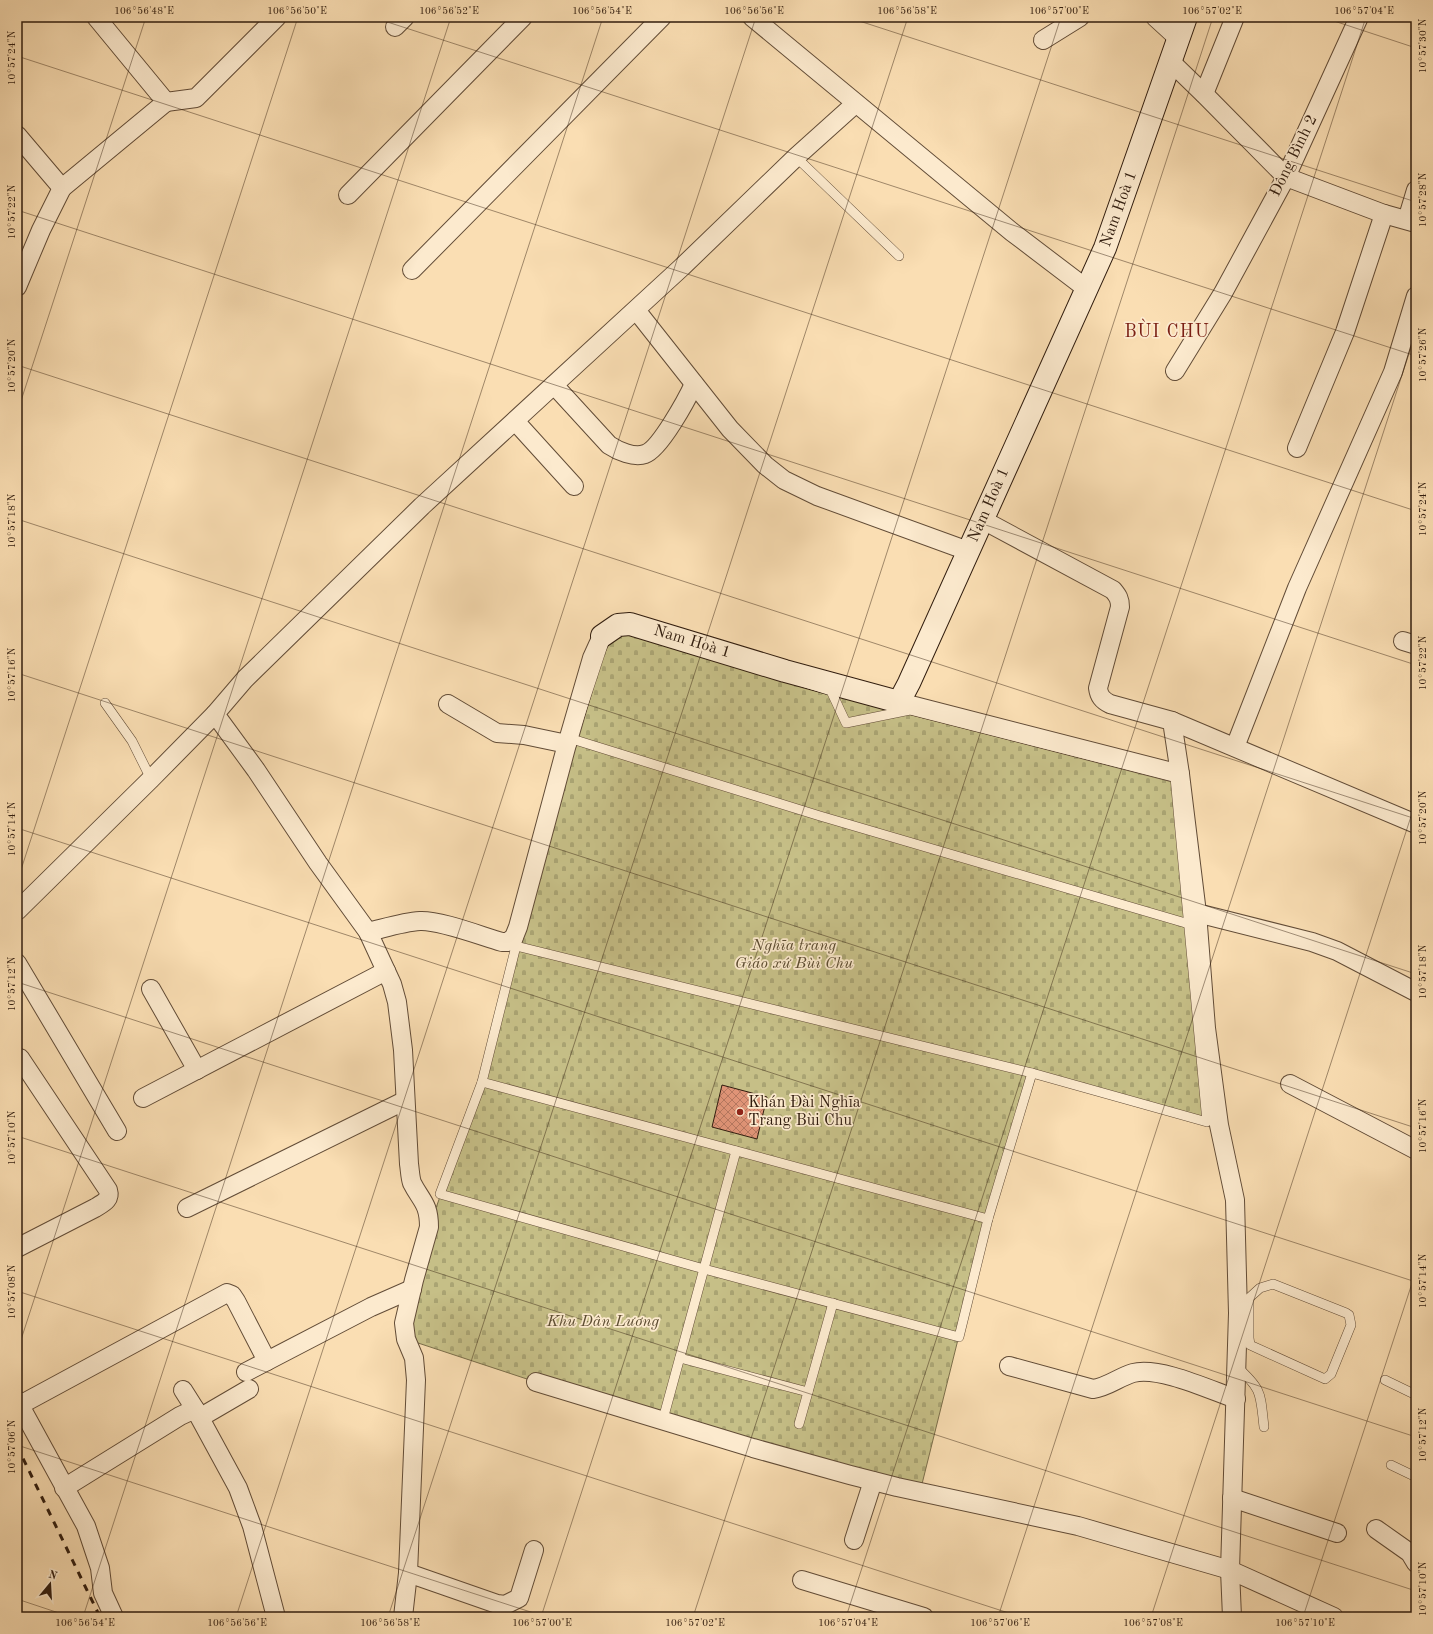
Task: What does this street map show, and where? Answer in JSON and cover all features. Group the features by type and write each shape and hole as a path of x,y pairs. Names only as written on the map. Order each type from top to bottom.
{"street":[{"path":"96,17 166,102"},
{"path":"17,287 41,230 62,188 166,102 196,98 277,17"},
{"path":"348,195 523,17"},
{"path":"412,270 662,17"},
{"path":"752,17 855,104 1012,232 1087,289"},
{"path":"1043,40 1080,17"},
{"path":"1155,17 1179,39"},
{"name":"Nam Hoà 1","path":"602,636 618,625 630,624 786,672 898,702 983,520 1105,248 1186,17"},
{"path":"1204,94 1235,17"},
{"name":"Đông Bình 2","path":"1175,371 1224,293 1286,177 1359,17"},
{"path":"1171,62 1286,177 1384,214 1412,222 1416,190"},
{"path":"17,911 215,714 245,679 416,512 636,310 796,157 855,104"},
{"path":"17,135 62,188"},
{"path":"1297,448 1345,332 1384,214"},
{"path":"1235,747 1297,588 1393,372 1416,296"},
{"path":"636,310 730,429 765,465 784,480 817,496 968,551"},
{"path":"554,385 609,445 618,451 640,455 646,454 660,441 686,402 694,384"},
{"path":"515,421 574,486"},
{"path":"983,520 1113,590 1120,599 1120,608 1098,688 1098,694 1103,700 1110,704 1172,721 1416,824"},
{"path":"368,932 408,922 421,921 434,922 502,942 511,941 518,927 592,658 602,636"},
{"path":"898,702 1180,774"},
{"path":"448,704 498,733 524,735 570,742"},
{"path":"215,714 256,770 318,863 368,932 386,970 397,1002 402,1050 407,1146 412,1182 427,1206 429,1218 429,1227 404,1323 406,1339 414,1358 416,1380 408,1573 403,1617"},
{"path":"1172,721 1180,774 1193,918 1218,1125 1235,1200 1238,1313 1235,1365 1236,1399 1230,1570 1232,1617"},
{"path":"1193,918 1318,944 1363,964 1416,992"},
{"path":"17,963 117,1131"},
{"path":"142,1098 386,970"},
{"path":"151,989 197,1070"},
{"path":"17,1248 95,1208 108,1200 109,1196 108,1190 20,1058"},
{"path":"1290,1084 1416,1150"},
{"path":"187,1208 404,1101"},
{"path":"64,1488 180,1416 198,1413 248,1381 267,1361 370,1306 412,1289"},
{"path":"114,1617 103,1594 100,1568 86,1526 18,1403 227,1293 232,1295 236,1300 267,1361"},
{"path":"1009,1366 1093,1389 1103,1387 1132,1374 1144,1372 1159,1373 1236,1399"},
{"path":"536,1382 753,1448 873,1480 1078,1526 1230,1570 1334,1617"},
{"path":"183,1390 198,1413 238,1488 252,1526 276,1617"},
{"path":"854,1540 873,1480"},
{"path":"1232,1498 1336,1533"},
{"path":"1376,1529 1410,1553 1416,1563"},
{"path":"408,1573 497,1604 505,1605 519,1598 534,1550"},
{"path":"802,1580 924,1617"}],"lane":[{"path":"796,157 899,256"},
{"path":"516,946 1032,1073 1207,1122 1193,918 1174,777 910,710 846,723 831,691 630,627 621,629 605,639 570,742 516,946 482,1082 440,1194 704,1269 958,1337 988,1219 1032,1073"},
{"path":"105,703 132,741 151,779"},
{"path":"570,742 820,816 1193,918"},
{"path":"482,1082 988,1219"},
{"path":"665,1412 736,1151"},
{"path":"1238,1313 1249,1298 1260,1288 1273,1284 1349,1315 1351,1325 1328,1377 1325,1379 1250,1345 1249,1298"},
{"path":"799,1424 832,1303"},
{"path":"680,1358 808,1392"},
{"path":"1235,1365 1254,1382 1261,1396 1264,1427"},
{"path":"1385,1380 1416,1395"},
{"path":"1391,1466 1416,1477"}],"green space":[{"name":"Nghĩa trang Giáo xứ Bùi Chu","path":"630,624 1180,774 1219,1125 1035,1078 988,1219 920,1492 536,1382 406,1339 429,1227 484,1076 602,636"}],"building":[{"name":"Khán Đài Nghĩa Trang Bùi Chu","path":"722,1085 767,1097 757,1139 712,1127"}],"railway":[{"path":"17,1446 100,1617"}],"place":[{"name":"Khán Đài Nghĩa Trang Bùi Chu","path":"740,1112"}],"district":[{"name":"BÙI CHU","path":"1167,332"}],"park label":[{"name":"Khu Dân Lương","path":"603,1322"}]}
